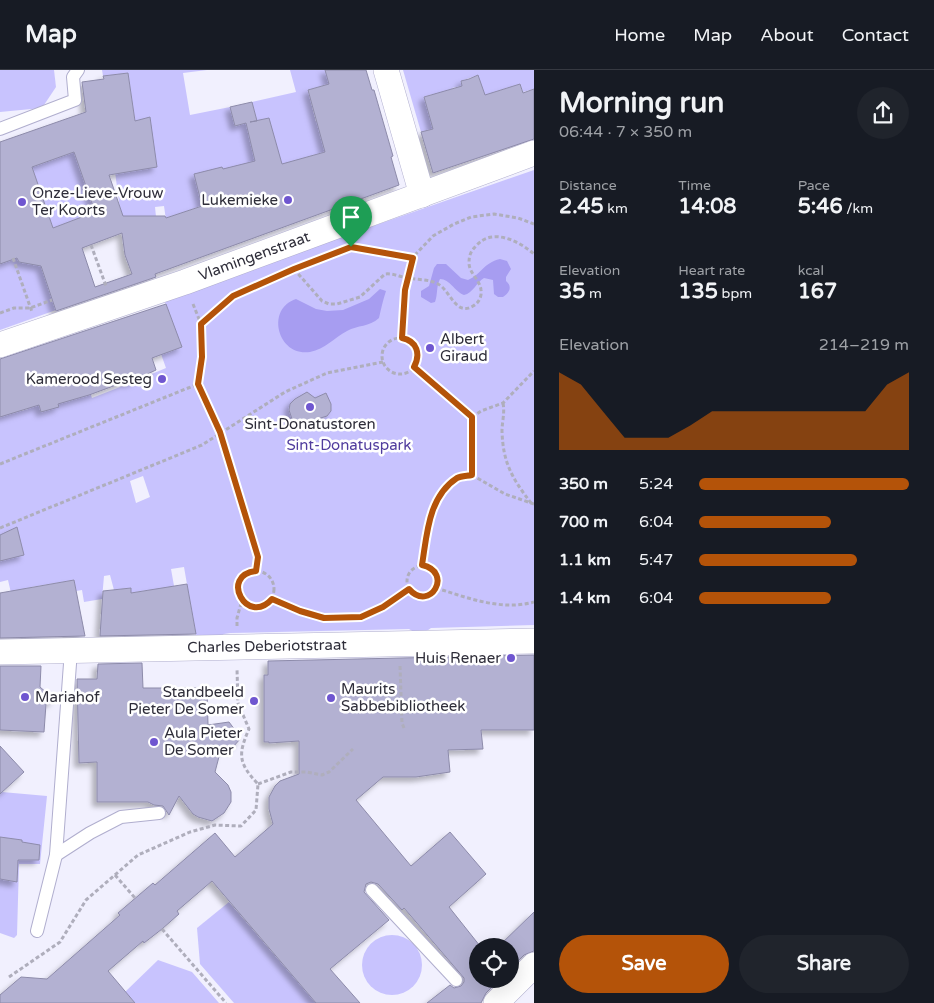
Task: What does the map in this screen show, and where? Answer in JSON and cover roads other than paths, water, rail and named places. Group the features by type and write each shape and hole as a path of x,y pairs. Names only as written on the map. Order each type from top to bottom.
{"street":[{"path":"386,70 422,195"},
{"name":"Vlamingenstraat","path":"0,345 185,282 534,153"},
{"name":"Charles Deberiotstraat","path":"0,652 534,641"},
{"path":"496,1003 534,965"}],"lane":[{"path":"0,128 75,100 72,77 78,70"},
{"path":"37,931 56,855 71,650"},
{"path":"56,855 90,833 121,817 159,813"},
{"path":"372,890 456,980"}],"place":[{"name":"Lukemieke","path":"288,200"},
{"name":"Onze-Lieve-Vrouw Ter Koorts","path":"22,202"},
{"name":"Albert Giraud","path":"430,348"},
{"name":"Kamerood Sesteg","path":"162,379"},
{"name":"Sint-Donatustoren","path":"310,407"},
{"name":"Huis Renaer","path":"511,658"},
{"name":"Mariahof","path":"25,697"},
{"name":"Maurits Sabbebibliotheek","path":"331,698"},
{"name":"Standbeeld Pieter De Somer","path":"254,701"},
{"name":"Aula Pieter De Somer","path":"154,742"}],"park label":[{"name":"Sint-Donatuspark","path":"349,445"}]}
